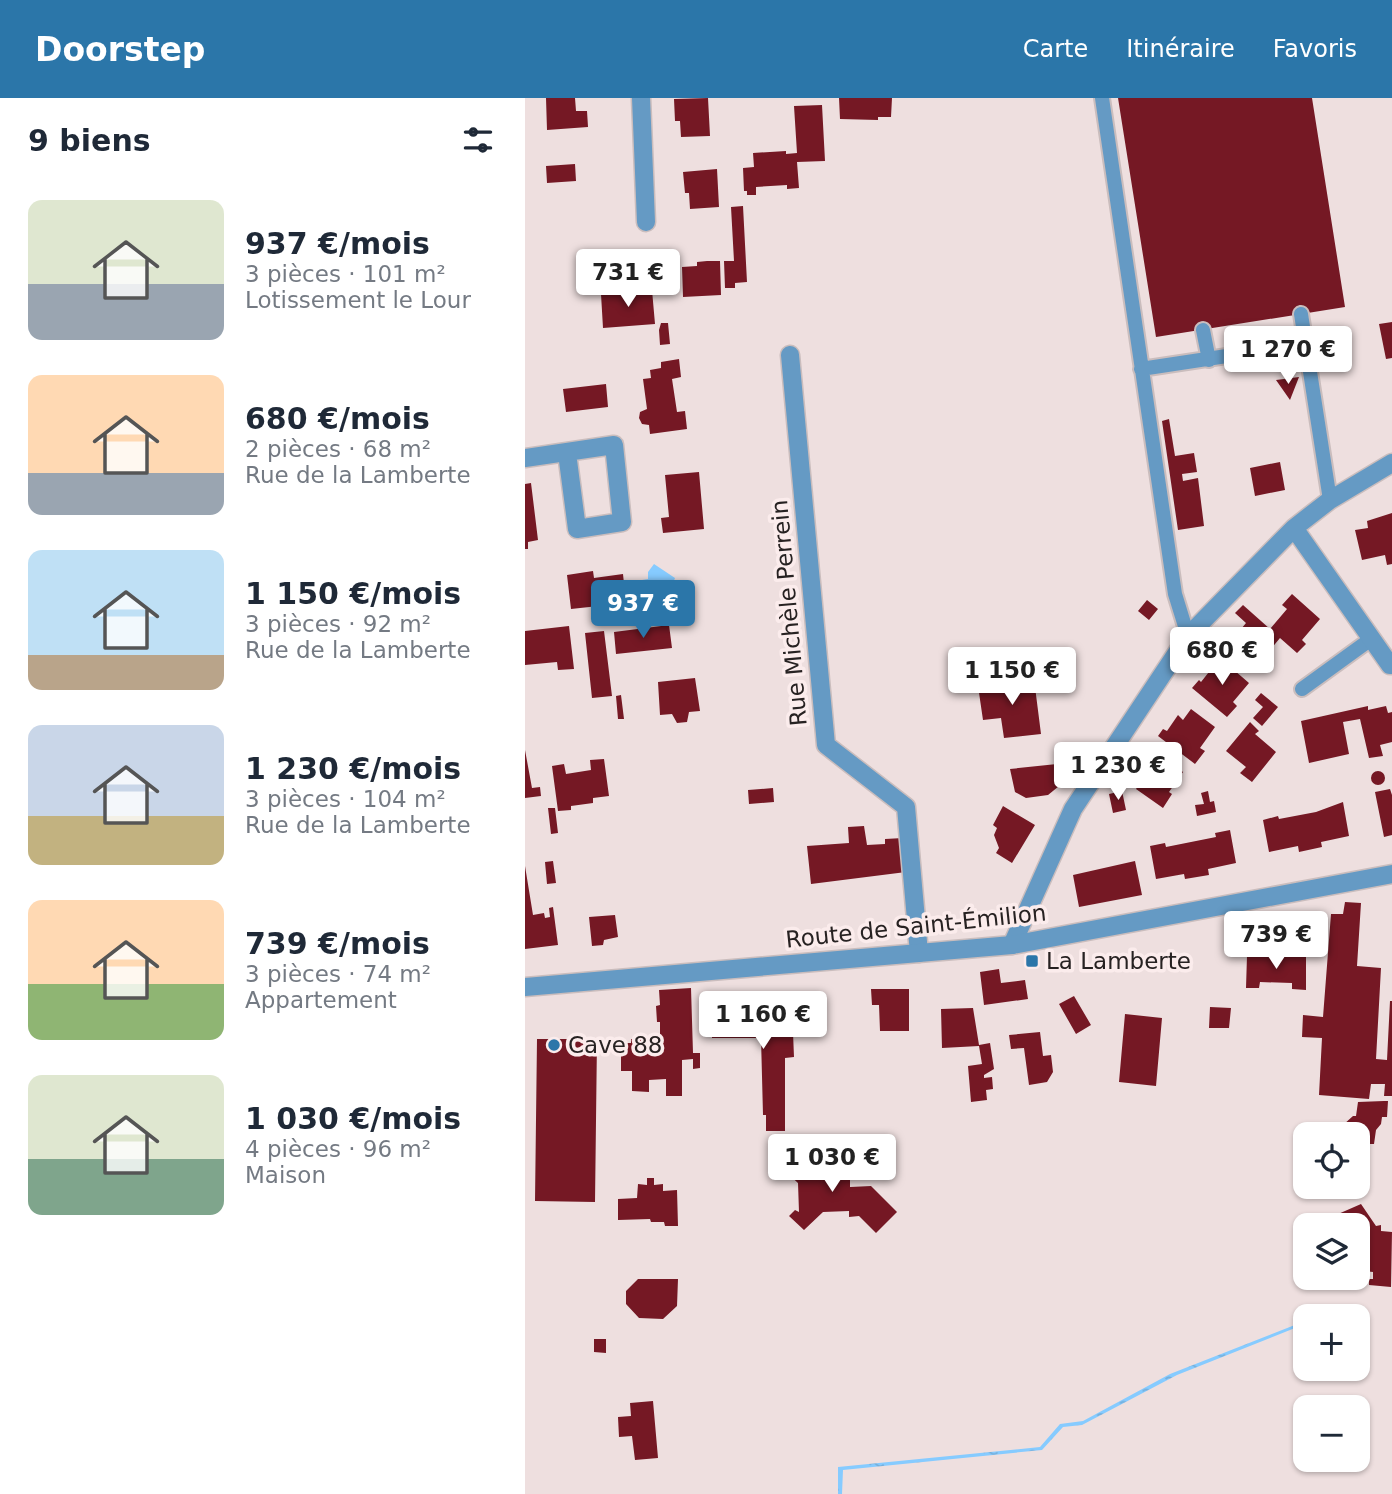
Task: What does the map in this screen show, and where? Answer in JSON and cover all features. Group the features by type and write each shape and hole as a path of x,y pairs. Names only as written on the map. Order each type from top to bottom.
{"street":[{"path":"641,98 646,222"},
{"name":"Rue Michèle Perrein","path":"790,355 825,746 906,807 919,953"},
{"path":"525,458 614,445 622,522 577,529 567,453"},
{"path":"1012,945 1073,810 1188,636 1294,528 1330,500 1392,463"},
{"path":"1294,528 1389,665 1392,665"},
{"name":"Route de Saint-Émilion","path":"525,987 1012,945 1392,874"}],"lane":[{"path":"1102,98 1175,594 1188,636"},
{"path":"1301,314 1330,500"},
{"path":"1203,330 1209,359"},
{"path":"1141,369 1305,344"},
{"path":"1302,689 1371,639"}],"water":[{"path":"654,564 675,578 668,597 637,600 636,581 648,579 648,572"},
{"path":"1293,1326 1293,1329 1177,1375 1082,1425 1063,1427 1042,1450 843,1470 842,1494 838,1494 838,1467 1040,1447 1060,1424 1083,1421 1170,1374"}],"building":[{"path":"546,98 575,98 576,111 587,111 588,127 547,130"},
{"path":"708,98 710,136 681,137 680,121 675,121 674,99"},
{"path":"839,98 892,98 891,117 878,117 878,120 840,119"},
{"path":"1118,98 1312,98 1345,307 1156,337"},
{"path":"822,105 825,161 797,162 799,188 787,189 787,185 756,187 756,195 747,195 747,191 744,191 743,168 754,167 753,153 797,153 794,106"},
{"path":"575,164 576,181 547,183 546,166"},
{"path":"717,169 719,207 690,209 683,172"},
{"path":"743,206 747,282 735,283 735,288 725,288 724,261 734,261 731,207"},
{"path":"720,261 721,295 683,297 682,267 697,266 697,262"},
{"path":"652,290 655,324 603,328 601,294"},
{"path":"1392,322 1392,358 1386,359 1379,324"},
{"path":"661,323 668,323 670,344 660,345"},
{"path":"679,359 681,377 672,379 677,412 685,411 687,429 650,434 649,425 642,424 639,418 640,412 647,409 643,379 651,378 650,370 661,368 661,362"},
{"path":"1299,377 1290,400 1276,380"},
{"path":"606,384 608,407 566,412 563,389"},
{"path":"1169,419 1175,456 1194,453 1197,472 1182,474 1183,481 1198,478 1204,526 1178,530 1162,421"},
{"path":"1280,462 1285,490 1255,496 1250,468"},
{"path":"699,472 704,529 663,533 661,518 669,517 665,475"},
{"path":"531,483 538,540 528,542 528,549 525,549 525,484"},
{"path":"1392,513 1392,564 1387,565 1385,555 1362,560 1355,530 1368,528 1367,521"},
{"path":"593,571 594,578 623,574 626,603 571,609 567,575"},
{"path":"1292,594 1320,619 1302,640 1306,644 1297,653 1280,638 1264,657 1268,660 1257,672 1227,646 1246,623 1235,613 1243,605 1270,629 1287,609 1282,605"},
{"path":"1147,600 1158,609 1149,620 1138,611"},
{"path":"669,625 672,648 616,654 614,632"},
{"path":"569,626 574,669 558,670 557,662 525,665 525,631"},
{"path":"604,631 612,696 592,698 585,633"},
{"path":"1220,658 1249,683 1233,702 1237,706 1227,717 1192,688 1199,680 1201,682"},
{"path":"695,678 700,711 689,712 687,722 677,723 672,714 660,715 658,682"},
{"path":"1034,679 1041,734 1004,738 1001,718 983,720 978,686"},
{"path":"1261,693 1278,707 1262,726 1253,718 1263,707 1255,700"},
{"path":"621,695 624,719 618,719 616,696"},
{"path":"1368,706 1368,710 1386,706 1388,713 1392,712 1392,742 1380,745 1383,756 1369,758 1360,719 1343,722 1349,754 1309,763 1301,721"},
{"path":"1191,709 1215,727 1200,748 1205,751 1195,764 1158,736 1163,729 1167,731 1178,715 1183,720"},
{"path":"1250,722 1259,731 1255,734 1276,752 1252,782 1240,773 1246,767 1226,751"},
{"path":"525,750 532,788 540,787 541,796 525,798"},
{"path":"1154,751 1183,772 1169,792 1172,794 1163,808 1136,789 1148,771 1143,768"},
{"path":"604,759 609,796 593,798 593,803 571,806 571,810 558,811 552,766 564,764 566,774 591,770 590,760"},
{"path":"1057,764 1069,778 1048,795 1026,798 1015,792 1010,769"},
{"path":"1378,771 1383,773 1383,783 1378,785 1373,783 1371,778 1373,773"},
{"path":"773,788 774,802 749,804 748,790"},
{"path":"1390,789 1392,835 1384,837 1375,792"},
{"path":"1122,791 1126,810 1113,813 1109,794"},
{"path":"1208,791 1216,812 1197,816 1195,805 1204,804 1201,793"},
{"path":"1343,802 1349,836 1321,842 1322,847 1299,852 1298,846 1269,852 1263,820 1316,812"},
{"path":"1003,806 1035,825 1012,863 996,853 999,848 994,835 997,828 993,825"},
{"path":"548,808 555,808 558,833 551,834"},
{"path":"864,826 867,845 885,844 885,839 903,838 906,872 811,884 807,846 849,843 848,827"},
{"path":"1230,830 1236,863 1208,869 1209,875 1185,879 1184,874 1156,879 1150,846 1165,843 1166,847 1216,837 1215,833"},
{"path":"553,861 556,883 547,884 545,862"},
{"path":"1135,861 1142,895 1079,907 1073,875"},
{"path":"525,866 533,915 544,913 545,918 550,917 549,908 553,907 558,945 525,949"},
{"path":"1345,902 1361,903 1357,966 1381,968 1376,1059 1387,1060 1392,1001 1392,1096 1384,1096 1385,1084 1371,1084 1369,1099 1319,1095 1322,1038 1302,1037 1303,1015 1323,1017 1331,914 1343,914"},
{"path":"615,915 618,937 604,940 603,945 592,946 589,917"},
{"path":"1247,956 1306,957 1306,990 1292,989 1292,983 1260,982 1259,988 1246,988"},
{"path":"999,969 1001,983 1025,980 1028,999 984,1005 980,972"},
{"path":"691,988 693,1053 700,1053 700,1068 693,1069 693,1059 682,1060 682,1096 666,1096 666,1079 649,1080 649,1092 632,1091 632,1071 621,1071 621,1043 631,1043 631,1039 645,1039 646,1043 660,1043 660,1022 657,1022 656,1006 660,1005 659,990"},
{"path":"871,989 909,989 909,1031 880,1031 879,1005 872,1005"},
{"path":"1074,996 1091,1025 1076,1034 1059,1004"},
{"path":"1210,1007 1231,1008 1229,1028 1209,1028"},
{"path":"792,1008 794,1057 785,1058 785,1131 766,1131 766,1115 763,1115 761,1038 712,1038 712,1009"},
{"path":"973,1008 979,1045 990,1043 994,1069 984,1075 984,1078 992,1077 993,1089 986,1090 987,1100 971,1102 968,1066 982,1064 979,1046 942,1048 941,1009"},
{"path":"1125,1014 1162,1018 1156,1086 1119,1082"},
{"path":"1040,1032 1043,1056 1051,1055 1053,1072 1047,1082 1029,1085 1024,1048 1011,1049 1009,1035"},
{"path":"537,1039 597,1039 595,1202 535,1201"},
{"path":"1388,1101 1387,1117 1382,1117 1374,1144 1370,1144 1370,1122 1346,1122 1356,1116 1358,1102"},
{"path":"784,1147 806,1147 807,1161 820,1173 850,1172 850,1187 871,1186 897,1212 876,1233 859,1216 849,1217 849,1211 823,1212 804,1230 789,1216 795,1210 799,1212 798,1183 785,1171"},
{"path":"647,1178 654,1178 654,1185 663,1184 663,1191 677,1190 678,1226 665,1226 664,1222 651,1222 650,1219 618,1220 618,1199 637,1198 638,1184 647,1185"},
{"path":"1361,1204 1367,1213 1340,1213"},
{"path":"1370,1217 1376,1226 1381,1225 1381,1231 1392,1232 1391,1287 1370,1285 1373,1272 1370,1272"},
{"path":"638,1279 678,1279 677,1306 663,1319 639,1318 626,1304 626,1291"},
{"path":"594,1339 606,1339 606,1353 594,1352"},
{"path":"653,1401 658,1458 635,1460 632,1436 619,1437 618,1417 631,1416 630,1403"}],"place":[{"name":"La Lamberte","path":"1032,961"},
{"name":"Cave 88","path":"554,1045"}]}
